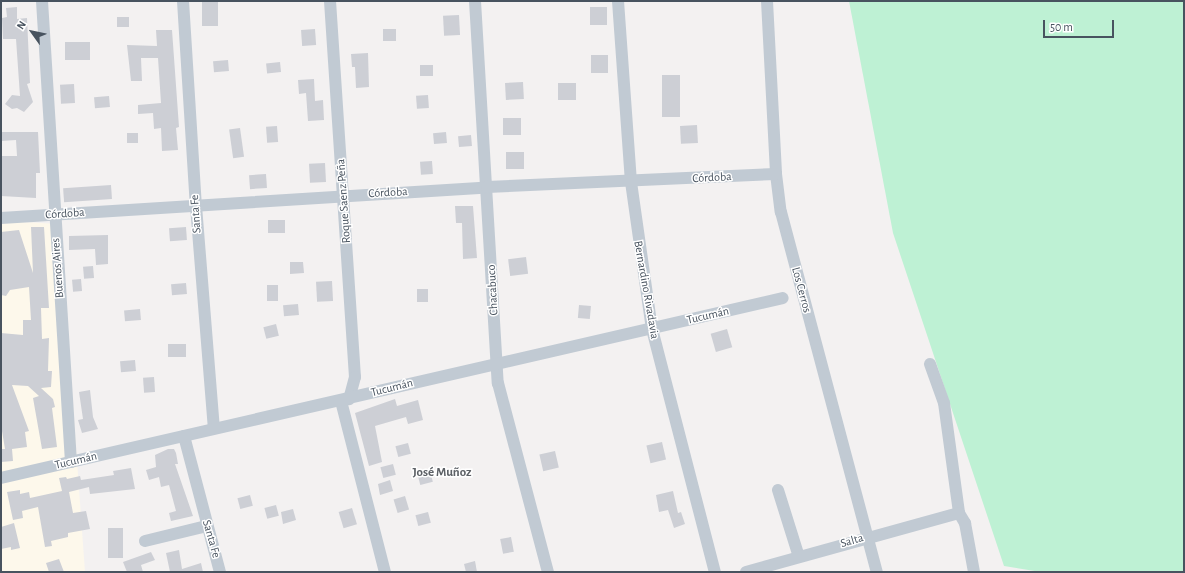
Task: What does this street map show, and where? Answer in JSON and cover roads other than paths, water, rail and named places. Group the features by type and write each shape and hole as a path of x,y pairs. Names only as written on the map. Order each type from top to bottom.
{"street":[{"name":"Buenos Aires","path":"42,1 54,214 71,462"},
{"name":"Santa Fe","path":"182,1 196,206 214,428"},
{"name":"Roque Saenz Peña","path":"330,1 355,377 345,400"},
{"name":"Chacabuco","path":"476,1 498,383 548,572"},
{"name":"Bernardino Rivadavia","path":"618,1 632,182 652,329 715,572"},
{"name":"Los Cerros","path":"767,1 776,174 785,228 877,572"},
{"name":"Córdoba","path":"1,218 344,196 776,174"},
{"name":"Tucumán","path":"1,478 214,428 345,400 497,362 652,329 783,298"},
{"path":"930,364 944,403 959,513 965,523 974,572"},
{"path":"345,400 386,572"},
{"name":"Santa Fe","path":"184,436 220,572"},
{"path":"778,490 799,557"},
{"name":"Salta","path":"746,572 867,537 959,513"},
{"path":"145,541 207,526"}],"district":[{"name":"José Muñoz","path":"442,473"}]}
